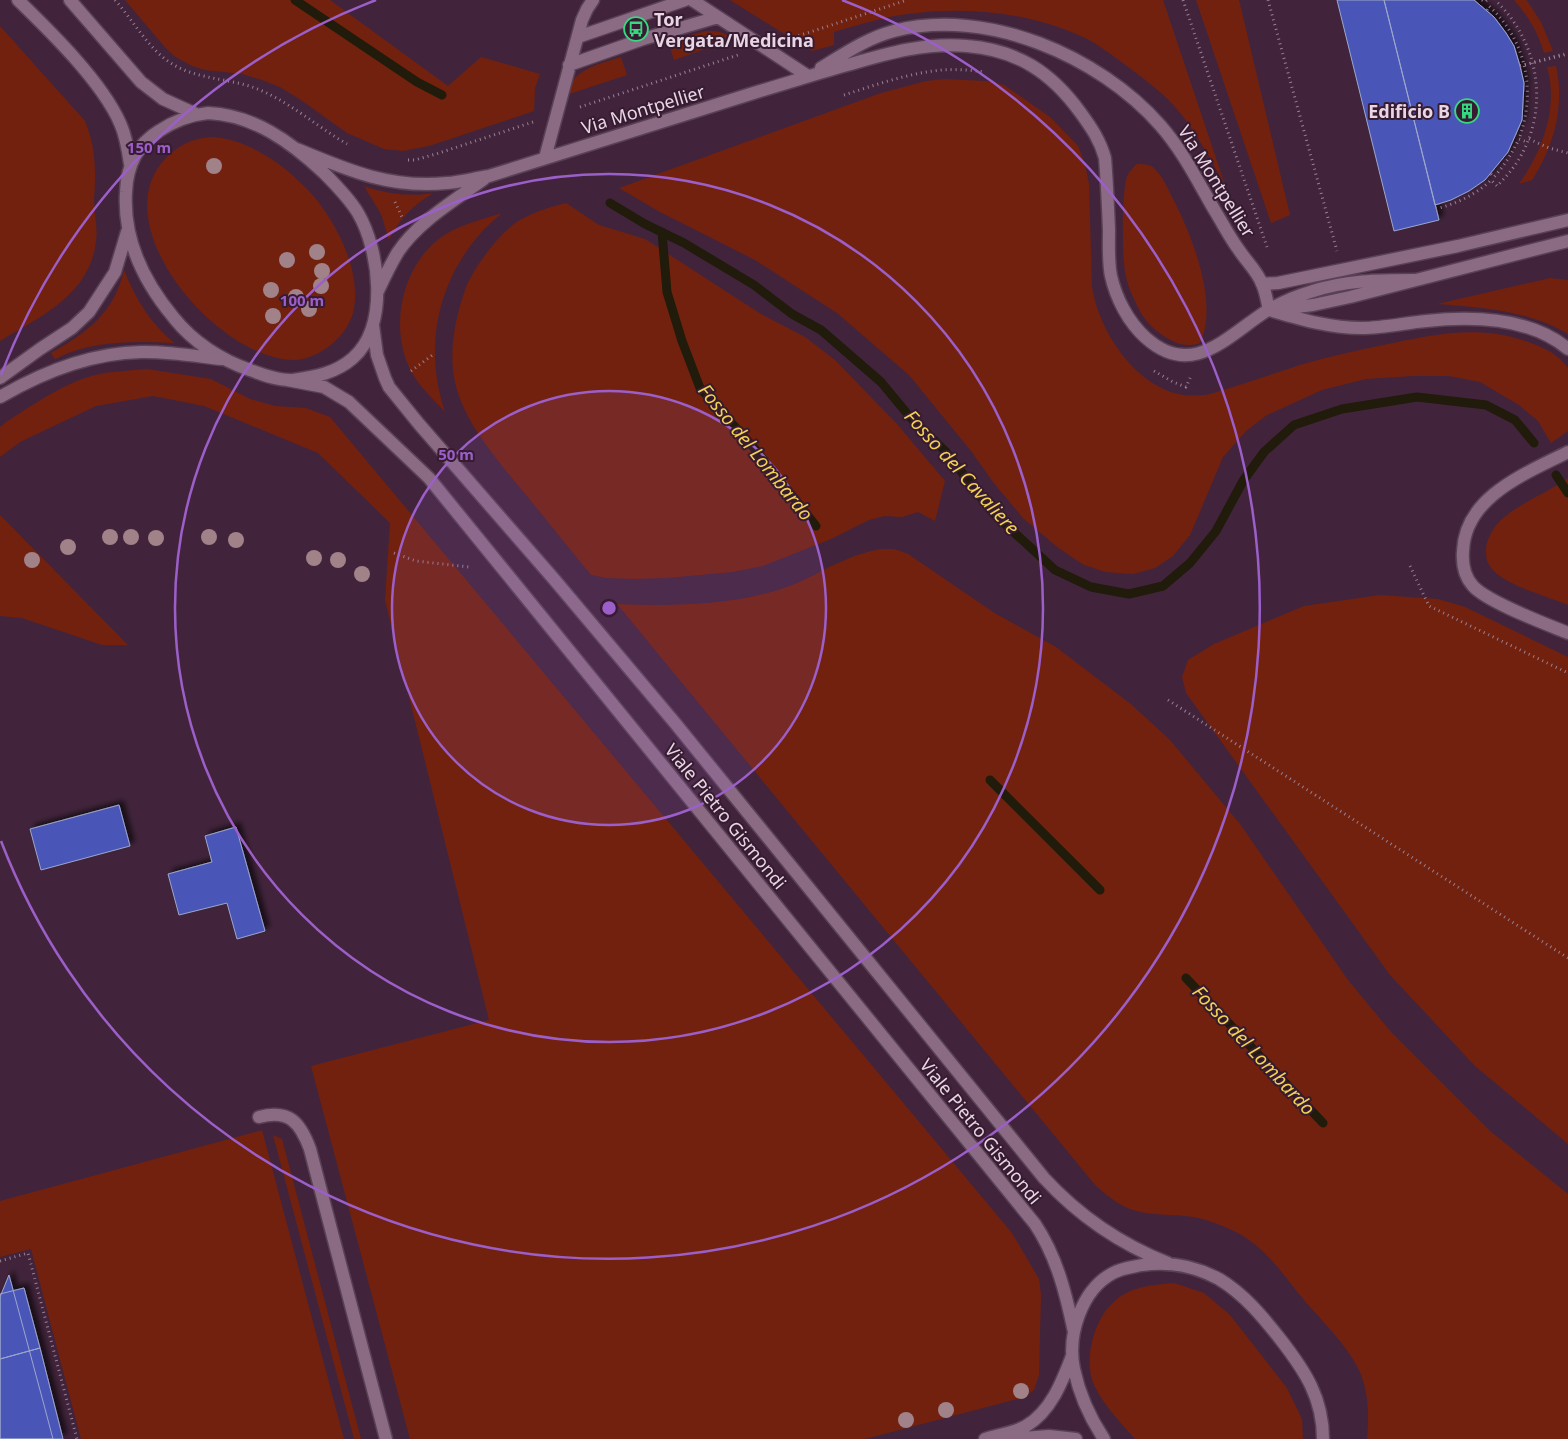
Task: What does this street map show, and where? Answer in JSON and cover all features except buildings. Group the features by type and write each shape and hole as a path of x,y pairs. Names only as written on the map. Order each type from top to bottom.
{"street":[{"path":"18,0 71,55 111,105 125,135 130,164 126,194 128,230 133,251 142,270 167,310 190,335 224,360"},
{"path":"70,0 141,82 163,99 196,114"},
{"path":"545,158 558,114 569,65 587,9 593,0"},
{"path":"578,37 685,0"},
{"path":"692,0 808,76"},
{"path":"569,65 718,17"},
{"name":"Via Montpellier","path":"808,76 853,48 872,39 894,31 923,26 951,24 976,26 1014,35 1056,50 1111,80 1136,100 1160,125 1177,147 1237,247 1262,284 1269,310"},
{"name":"Via Montpellier","path":"297,149 355,173 393,182 414,184 448,183 489,176 884,54 951,45 1004,52 1032,65 1060,87 1094,131 1101,143 1106,173 1109,261 1116,292 1123,307 1140,332 1162,350 1176,356 1190,356 1226,341 1269,310 1310,292 1346,282 1415,280 1568,241"},
{"path":"130,164 142,146 155,134 173,122 196,114 220,114 245,120 265,128 297,149 338,188 358,214 366,230 372,252 377,293 373,325 364,345 345,364 327,373 287,380"},
{"name":"Via Montpellier","path":"377,293 398,252 415,231 489,176"},
{"path":"1262,284 1278,283 1458,246 1568,220"},
{"path":"0,378 72,328 89,312 115,272 128,230"},
{"path":"1269,310 1321,325 1340,328 1382,327 1444,319 1469,319 1514,324 1546,334 1568,349"},
{"name":"Viale Pietro Gismondi","path":"373,325 378,355 389,387 681,730 1044,1178 1074,1207 1109,1234 1168,1263"},
{"path":"0,397 46,374 96,356 143,352 224,360"},
{"name":"Viale Pietro Gismondi","path":"224,360 262,375 324,387 349,402 429,478 1035,1224 1044,1237 1054,1260 1065,1292 1074,1332"},
{"path":"1568,452 1515,479 1485,502 1473,517 1466,532 1462,563 1466,577 1474,588 1488,598 1568,633"},
{"path":"259,1117 276,1114 284,1116 298,1124 304,1132 386,1439"},
{"path":"1104,1439 1083,1398 1074,1368 1074,1332 1088,1297 1104,1279 1114,1272 1134,1266 1168,1263 1198,1270 1220,1280 1236,1291 1268,1324 1296,1359 1312,1385 1321,1412 1323,1439"},
{"path":"985,1439 1025,1426 1040,1414 1054,1398 1073,1354"},
{"path":"1010,1439 1049,1436 1076,1439"}],"path":[{"path":"115,0 152,47 165,59 182,70 212,79 239,83 275,97 350,146"},
{"path":"406,160 415,160 436,154 907,0"},
{"path":"1182,0 1278,283"},
{"path":"1268,0 1342,270"},
{"path":"1482,0 1485,2 1487,0"},
{"path":"1436,209 1471,195 1490,180 1497,186 1519,159 1528,141 1534,122 1537,82 1533,62 1526,41 1504,8 1496,0"},
{"path":"1487,10 1489,6 1498,14 1518,44 1521,65 1528,83 1527,112 1520,136 1516,134"},
{"path":"1521,65 1566,54"},
{"path":"1521,65 1566,54"},
{"path":"844,96 877,84 942,70 966,70 988,73"},
{"path":"1490,174 1494,177 1500,171 1512,155 1519,139 1568,153"},
{"path":"1154,371 1186,387 1200,353"},
{"path":"411,371 434,354"},
{"path":"394,553 416,560 470,567"},
{"path":"1410,566 1429,606 1568,673"},
{"path":"1168,700 1568,958"},
{"path":"0,1260 28,1253 77,1439"}],"shaded area":[{"path":"125,0 330,0 448,86 481,57 540,74 535,88 534,111 429,146 403,151 384,149 347,133 280,87 242,74 205,70 192,66 174,56"},
{"path":"730,0 1163,0 1225,185 1190,126 1165,97 1100,47 1083,37 1062,29 1041,22 997,13 975,11 930,12 889,17 834,32 834,45 812,51"},
{"path":"1196,0 1239,0 1290,215 1271,223"},
{"path":"1514,0 1526,0 1528,2 1541,22 1553,51 1544,53 1532,25"},
{"path":"0,26 85,121 89,131 94,160 94,200 97,231 92,260 74,290 47,313 0,341"},
{"path":"706,31 724,33 731,40 674,60 668,41"},
{"path":"621,57 627,75 569,94 570,86 580,73 596,65"},
{"path":"1556,66 1559,96 1556,125 1552,140 1532,180 1519,184 1535,158 1546,128 1551,98 1547,67"},
{"path":"944,79 986,81 1004,85 1050,117 1078,146 1085,164 1089,184 1092,287 1096,304 1102,321 1122,354 1135,369 1150,381 1166,390 1183,395 1206,395 1300,365 1411,339 1462,332 1496,334 1513,337 1541,347 1551,352 1568,368 1568,431 1551,443 1538,421 1519,405 1480,382 1449,376 1366,379 1322,390 1267,415 1246,431 1223,457 1190,535 1173,556 1155,568 1133,574 1105,572 1082,564 1056,546 1023,518 909,375 837,313 755,260 660,212 619,188 881,93 926,81"},
{"path":"213,137 226,139 252,148 287,170 307,189 336,228 349,260 353,276 354,308 349,323 340,336 316,354 296,360 266,355 234,339 204,314 178,284 158,251 148,218 150,186 166,158 176,149 193,140"},
{"path":"1137,164 1151,166 1160,176 1180,214 1195,250 1205,290 1205,327 1200,343 1191,345 1179,344 1157,331 1141,312 1129,287 1123,252 1124,200 1127,177"},
{"path":"364,186 399,194 417,195 434,193 408,213 397,226 389,240 381,214"},
{"path":"566,203 599,225 645,239 761,314 805,337 835,360 897,424 945,481 935,521 918,512 902,517 885,516 869,520 831,539 763,566 733,572 634,579 606,578 591,575 482,440 464,409 458,393 454,377 452,354 454,331 466,287 482,260 505,232 520,220 542,210"},
{"path":"502,213 482,231 465,253 453,274 444,296 438,318 435,365 445,412 418,382 404,354 400,318 402,300 416,266 426,251 439,239 461,226"},
{"path":"124,270 144,310 158,328 174,343 113,343 84,348 55,359 51,353 88,329 106,310 120,285"},
{"path":"1550,278 1568,280 1568,334 1553,326 1521,315 1488,309 1437,304"},
{"path":"147,369 211,379 250,399 275,406 306,408 330,417 1012,1233 1039,1279 1041,1295 1039,1375 1034,1390 1026,1396 1017,1399 865,1439 410,1439 311,1066 489,1020 385,600 390,523 318,453 204,406 153,396 96,406 20,442 0,457 0,427 44,398 64,387 92,376"},
{"path":"1568,478 1568,605 1514,584 1495,573 1486,557 1486,548 1493,529 1505,517"},
{"path":"0,515 128,645 102,645 22,618 0,616"},
{"path":"880,549 894,549 908,554 996,614 1056,647 1132,705 1170,740 1240,824 1348,980 1391,1032 1490,1131 1568,1194 1568,1439 1367,1439 1367,1403 1362,1376 1358,1368 1340,1341 1274,1263 1248,1239 1238,1233 1199,1218 1140,1212 1130,1209 1116,1202 1096,1186 617,604 701,604 764,594 799,582 852,557"},
{"path":"1380,595 1438,599 1465,607 1568,657 1568,1144 1475,1066 1390,975 1186,693 1182,677 1188,660 1214,644 1304,606"},
{"path":"262,1130 344,1439 81,1439 31,1249 0,1257 0,1201"},
{"path":"273,1135 282,1139 361,1439 354,1439"},
{"path":"1174,1283 1204,1293 1230,1315 1287,1388 1302,1419 1303,1439 1135,1439 1114,1415 1099,1394 1091,1377 1090,1353 1096,1328 1108,1308 1122,1295 1144,1287"}],"waterway":[{"name":"Fosso del Cavaliere","path":"295,0 417,82 442,95"},
{"name":"Fosso del Cavaliere","path":"610,203 645,224 684,243 754,285 792,314 821,330 881,382 910,417 946,452 994,514 1055,570 1091,587 1129,594 1163,586 1190,563 1216,531 1243,481 1264,452 1294,425 1342,409 1417,397 1486,405 1515,420 1534,443"},
{"name":"Fosso del Lombardo","path":"662,232 667,292 682,341 700,388 755,449 816,526"},
{"name":"Fosso del Cavaliere","path":"1556,475 1568,493"},
{"name":"Fosso del Lombardo","path":"990,780 1100,890"},
{"name":"Fosso del Lombardo","path":"1186,978 1323,1123"}],"place":[{"name":"Tor Vergata/Medicina","path":"636,29"},
{"name":"Edificio B","path":"1467,111"}]}
